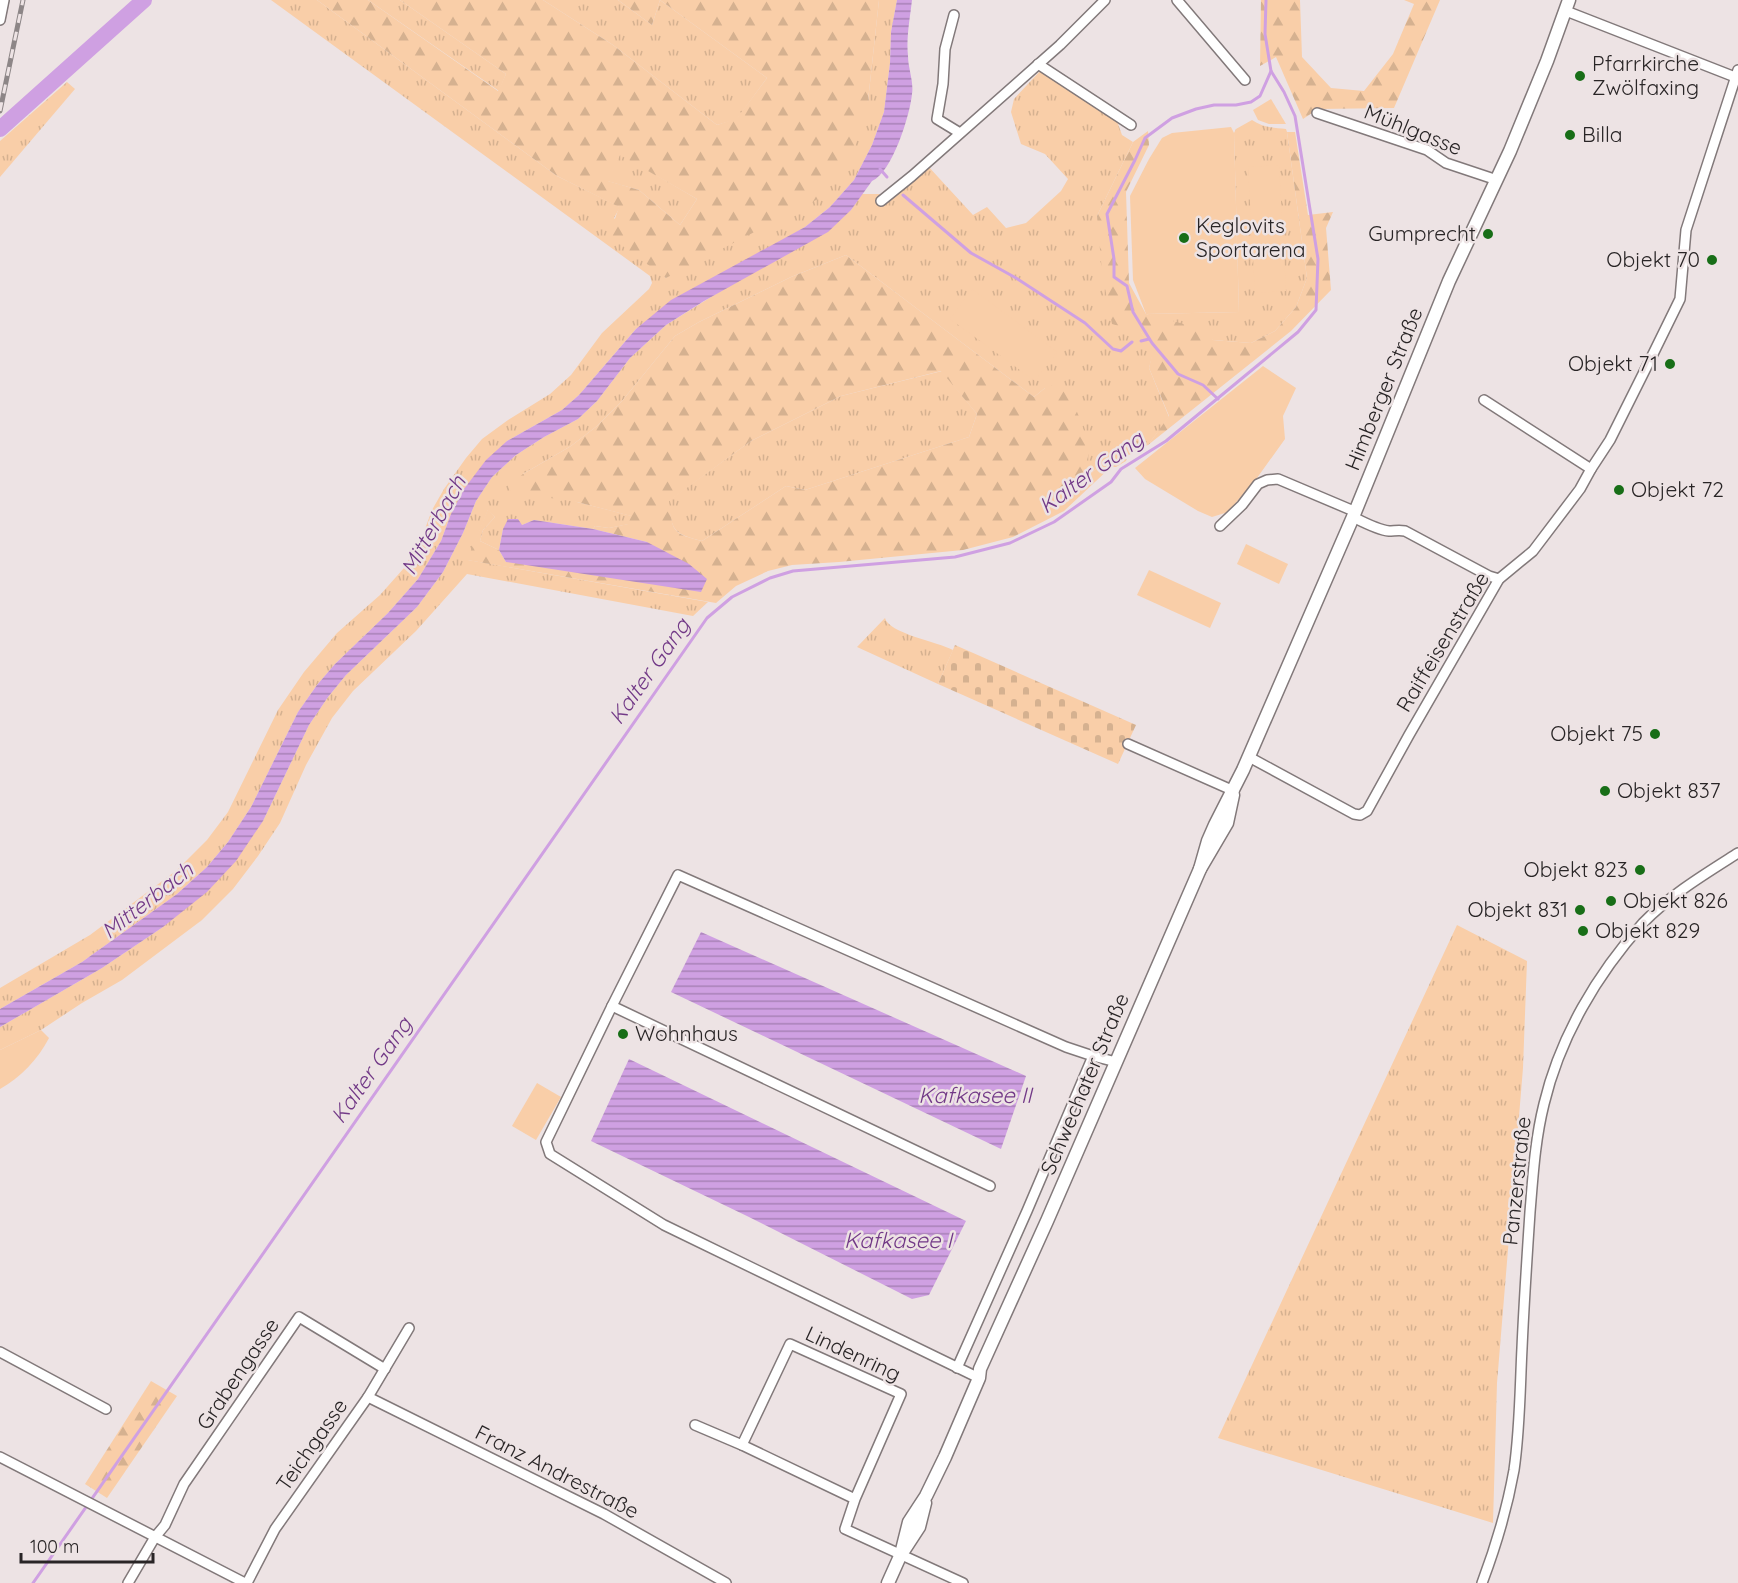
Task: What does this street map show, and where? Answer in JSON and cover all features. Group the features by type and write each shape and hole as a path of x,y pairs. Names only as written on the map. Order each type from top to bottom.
{"main road":[{"name":"Himberger Straße","path":"1234,791 1354,515 1449,281 1497,180 1547,61 1567,5"},
{"name":"Schwechater Straße","path":"888,1583 901,1554 909,1522 926,1496 945,1457 979,1378 980,1369 1200,869 1227,823 1234,791"}],"street":[{"path":"0,20 4,0"},
{"path":"881,201 1038,64 1105,0"},
{"path":"1176,0 1245,80"},
{"path":"1567,5 1737,73"},
{"path":"954,15 945,49 943,84 937,119 960,133"},
{"path":"1038,64 1131,125"},
{"name":"Raiffeisenstraße","path":"1249,757 1354,814 1360,815 1367,811 1499,579 1533,551 1580,489 1610,440 1680,299 1686,230 1737,73"},
{"name":"Mühlgasse","path":"1317,113 1427,150 1446,163 1497,180"},
{"path":"1484,400 1591,469"},
{"path":"1220,526 1242,506 1258,484 1278,479 1388,531 1395,529 1405,531 1489,576 1499,579"},
{"path":"1128,744 1234,791"},
{"name":"Panzerstraße","path":"1482,1583 1505,1513 1514,1469 1519,1420 1535,1146 1544,1103 1555,1068 1583,1004 1617,955 1644,922 1681,891 1738,854"},
{"path":"979,1378 664,1225 550,1154 546,1142 678,875 1066,1047 1116,1062"},
{"path":"612,1006 990,1186"},
{"path":"957,1368 1093,1056"},
{"name":"Grabengasse","path":"155,1537 165,1525 184,1484 298,1317 384,1369"},
{"name":"Teichgasse","path":"246,1583 275,1529 368,1397 409,1328"},
{"name":"Lindenring","path":"742,1445 790,1344 901,1394 855,1499 845,1529 901,1554"},
{"path":"0,1352 106,1409"},
{"name":"Franz Andrestraße","path":"368,1397 604,1514 726,1583"},
{"path":"694,1425 742,1445 855,1499"},
{"path":"0,1457 246,1583"},
{"path":"128,1583 155,1537"},
{"path":"901,1554 963,1583"}],"green space":[{"path":"271,0 317,0 557,176 620,207 614,218 666,278 868,101 879,0 897,0 891,32 884,112 872,145 854,180 830,207 805,227 636,329 579,395 562,410 507,441 451,514 441,541 418,579 317,685 298,712 251,807 228,842 207,867 177,894 82,962 0,1009 0,988 90,935 177,870 207,840 228,812 278,710 304,672 337,633 380,595 404,568 422,537 432,510 466,458 482,439 550,394 571,375 602,333 649,289 652,283 650,276"},
{"path":"317,0 368,0 498,91 506,74 400,0 543,0 613,45 717,125 737,118 767,78 660,0 879,0 868,101 853,152 818,199 666,278 609,236 619,207 557,176","holes":["620,155 697,199 680,225 639,190 608,181"]},
{"path":"368,0 400,0 506,74 499,91"},
{"path":"543,0 618,0 652,25 660,0 767,78 737,119 717,125 613,45"},
{"path":"618,0 660,0 652,25"},
{"path":"1261,0 1300,0 1302,57 1331,88 1364,91 1393,54 1414,4 1404,0 1440,0 1394,108 1318,109 1303,119 1276,57 1260,66"},
{"path":"1042,69 1117,121 1122,135 1133,142 1097,216 1141,332 1154,350 1149,368 1169,417 1148,445 1127,456 1126,461 1116,467 1098,467 1086,478 1082,474 1088,455 1045,388 1034,397 846,255 791,277 699,322 675,336 622,401 597,426 571,446 523,474 577,502 632,516 629,524 609,528 595,526 593,529 534,520 503,529 499,550 480,541 483,530 495,517 488,510 468,560 708,602 693,616 467,574 416,631 353,691 332,718 306,765 280,823 233,889 202,920 122,980 41,1030 0,1050 0,1027 102,968 163,927 263,821 309,725 346,675 417,607 443,572 476,501 492,477 516,455 578,419 597,401 630,358 666,325 851,210 862,194 879,194 888,199 927,165 973,215 987,207 1006,228 1026,223 1061,191 1068,179 1045,154 1021,144 1011,112 1014,99"},
{"path":"67,82 75,89 0,177 0,141"},
{"path":"1271,99 1286,124 1269,124 1258,120 1253,110"},
{"path":"1252,120 1264,126 1286,129 1307,278 1296,307 1275,331 1251,343 1213,340 1146,314 1239,312 1234,133 1236,129"},
{"name":"Keglovits Sportarena","path":"1231,127 1234,133 1239,312 1146,314 1133,280 1130,196 1162,138 1172,133"},
{"path":"1148,131 1149,145 1126,192 1129,283 1146,314 1203,329 1213,340 1251,343 1275,331 1296,307 1307,278 1287,132 1295,132 1308,215 1333,212 1326,228 1331,290 1291,331 1148,445 1169,416 1149,368 1153,350 1141,332 1112,324 1102,272 1097,216 1133,142"},
{"path":"620,154 697,199 680,225 639,190 607,181"},
{"path":"1279,165 1286,291 1255,293 1248,167"},
{"path":"846,255 1034,397 1045,388 1063,382 1083,429 1088,448 1082,474 1086,478 1098,467 1111,467 1064,511 1013,537 963,550 792,565 768,571 736,586 716,603 467,560 488,509 495,517 483,530 480,541 499,550 506,562 647,542 593,529 595,526 609,528 628,524 631,516 577,502 511,492 508,486 523,474 571,446 597,426 622,401 675,336 791,277","holes":["941,371 977,414 969,437 805,490 786,486 702,541 684,536 675,530 673,525 669,501 751,441 841,396"]},
{"path":"972,289 1057,352 1035,381 950,319"},
{"path":"1263,366 1296,388 1283,416 1285,439 1257,478 1228,512 1212,517 1198,511 1145,479 1135,468"},
{"path":"942,371 977,414 969,437 805,490 786,486 702,541 684,536 675,529 668,501 751,441 841,396"},
{"path":"1246,544 1288,564 1279,584 1237,564"},
{"path":"1149,570 1221,603 1210,628 1137,595"},
{"path":"885,618 888,623 904,633 953,650 938,684 857,647"},
{"path":"955,645 1136,725 1118,764 938,684"},
{"path":"1457,925 1527,961 1523,1068 1497,1383 1493,1523 1218,1438"},
{"path":"41,1030 49,1038 40,1053 22,1073 0,1089 0,1050"},
{"path":"537,1083 561,1097 536,1140 512,1126"},
{"path":"151,1381 177,1396 107,1498 85,1484"}],"water":[{"path":"897,0 912,0 908,28 911,103 904,129 893,155 851,210 828,232 704,301 666,325 630,358 597,401 578,419 516,455 492,477 476,501 443,572 417,607 346,675 309,725 263,821 236,861 207,892 163,927 102,968 0,1027 0,1009 82,962 177,894 207,867 228,842 251,807 298,712 335,664 388,613 418,579 441,541 464,489 486,460 507,441 562,410 579,395 636,329 671,300 805,227 830,207 854,180 872,145 884,112 891,32"},
{"path":"508,519 518,519 522,525 534,520 593,529 647,542 689,564 707,579 701,592 506,562 499,550 503,529"},
{"name":"Kafkasee II","path":"701,932 1026,1076 1001,1149 671,992"},
{"name":"Kafkasee I","path":"629,1059 966,1221 929,1295 912,1299 591,1141"}],"waterway":[{"path":"0,129 144,0"},
{"name":"Kalter Gang","path":"33,1583 707,618 732,597 770,578 793,571 955,557 1010,543 1054,522 1111,482 1121,469 1166,441 1298,332 1316,310 1318,259 1295,116 1271,71 1265,34 1266,0"},
{"path":"1218,399 1203,385 1178,374 1152,343 1133,312 1127,286 1114,277 1114,259 1107,214 1145,138 1172,118 1196,109 1251,102 1260,96 1271,71"},
{"path":"880,169 887,177"},
{"path":"903,195 971,253 1016,278 1085,323 1113,349 1121,351 1132,342"},
{"path":"1141,341 1149,339"}],"railway":[{"path":"0,111 23,0"}],"place":[{"name":"Pfarrkirche Zwölfaxing","path":"1580,76"},
{"name":"Billa","path":"1570,135"},
{"name":"Gumprecht","path":"1488,234"},
{"name":"Keglovits Sportarena","path":"1184,238"},
{"name":"Objekt 70","path":"1712,260"},
{"name":"Objekt 71","path":"1670,364"},
{"name":"Objekt 72","path":"1619,490"},
{"name":"Objekt 75","path":"1655,734"},
{"name":"Objekt 837","path":"1605,791"},
{"name":"Objekt 823","path":"1640,870"},
{"name":"Objekt 826","path":"1611,901"},
{"name":"Objekt 831","path":"1580,910"},
{"name":"Objekt 829","path":"1583,931"},
{"name":"Wohnhaus","path":"623,1034"}],"water label":[{"name":"Mitterbach","path":"433,525"},
{"name":"Mitterbach","path":"147,900"}]}
